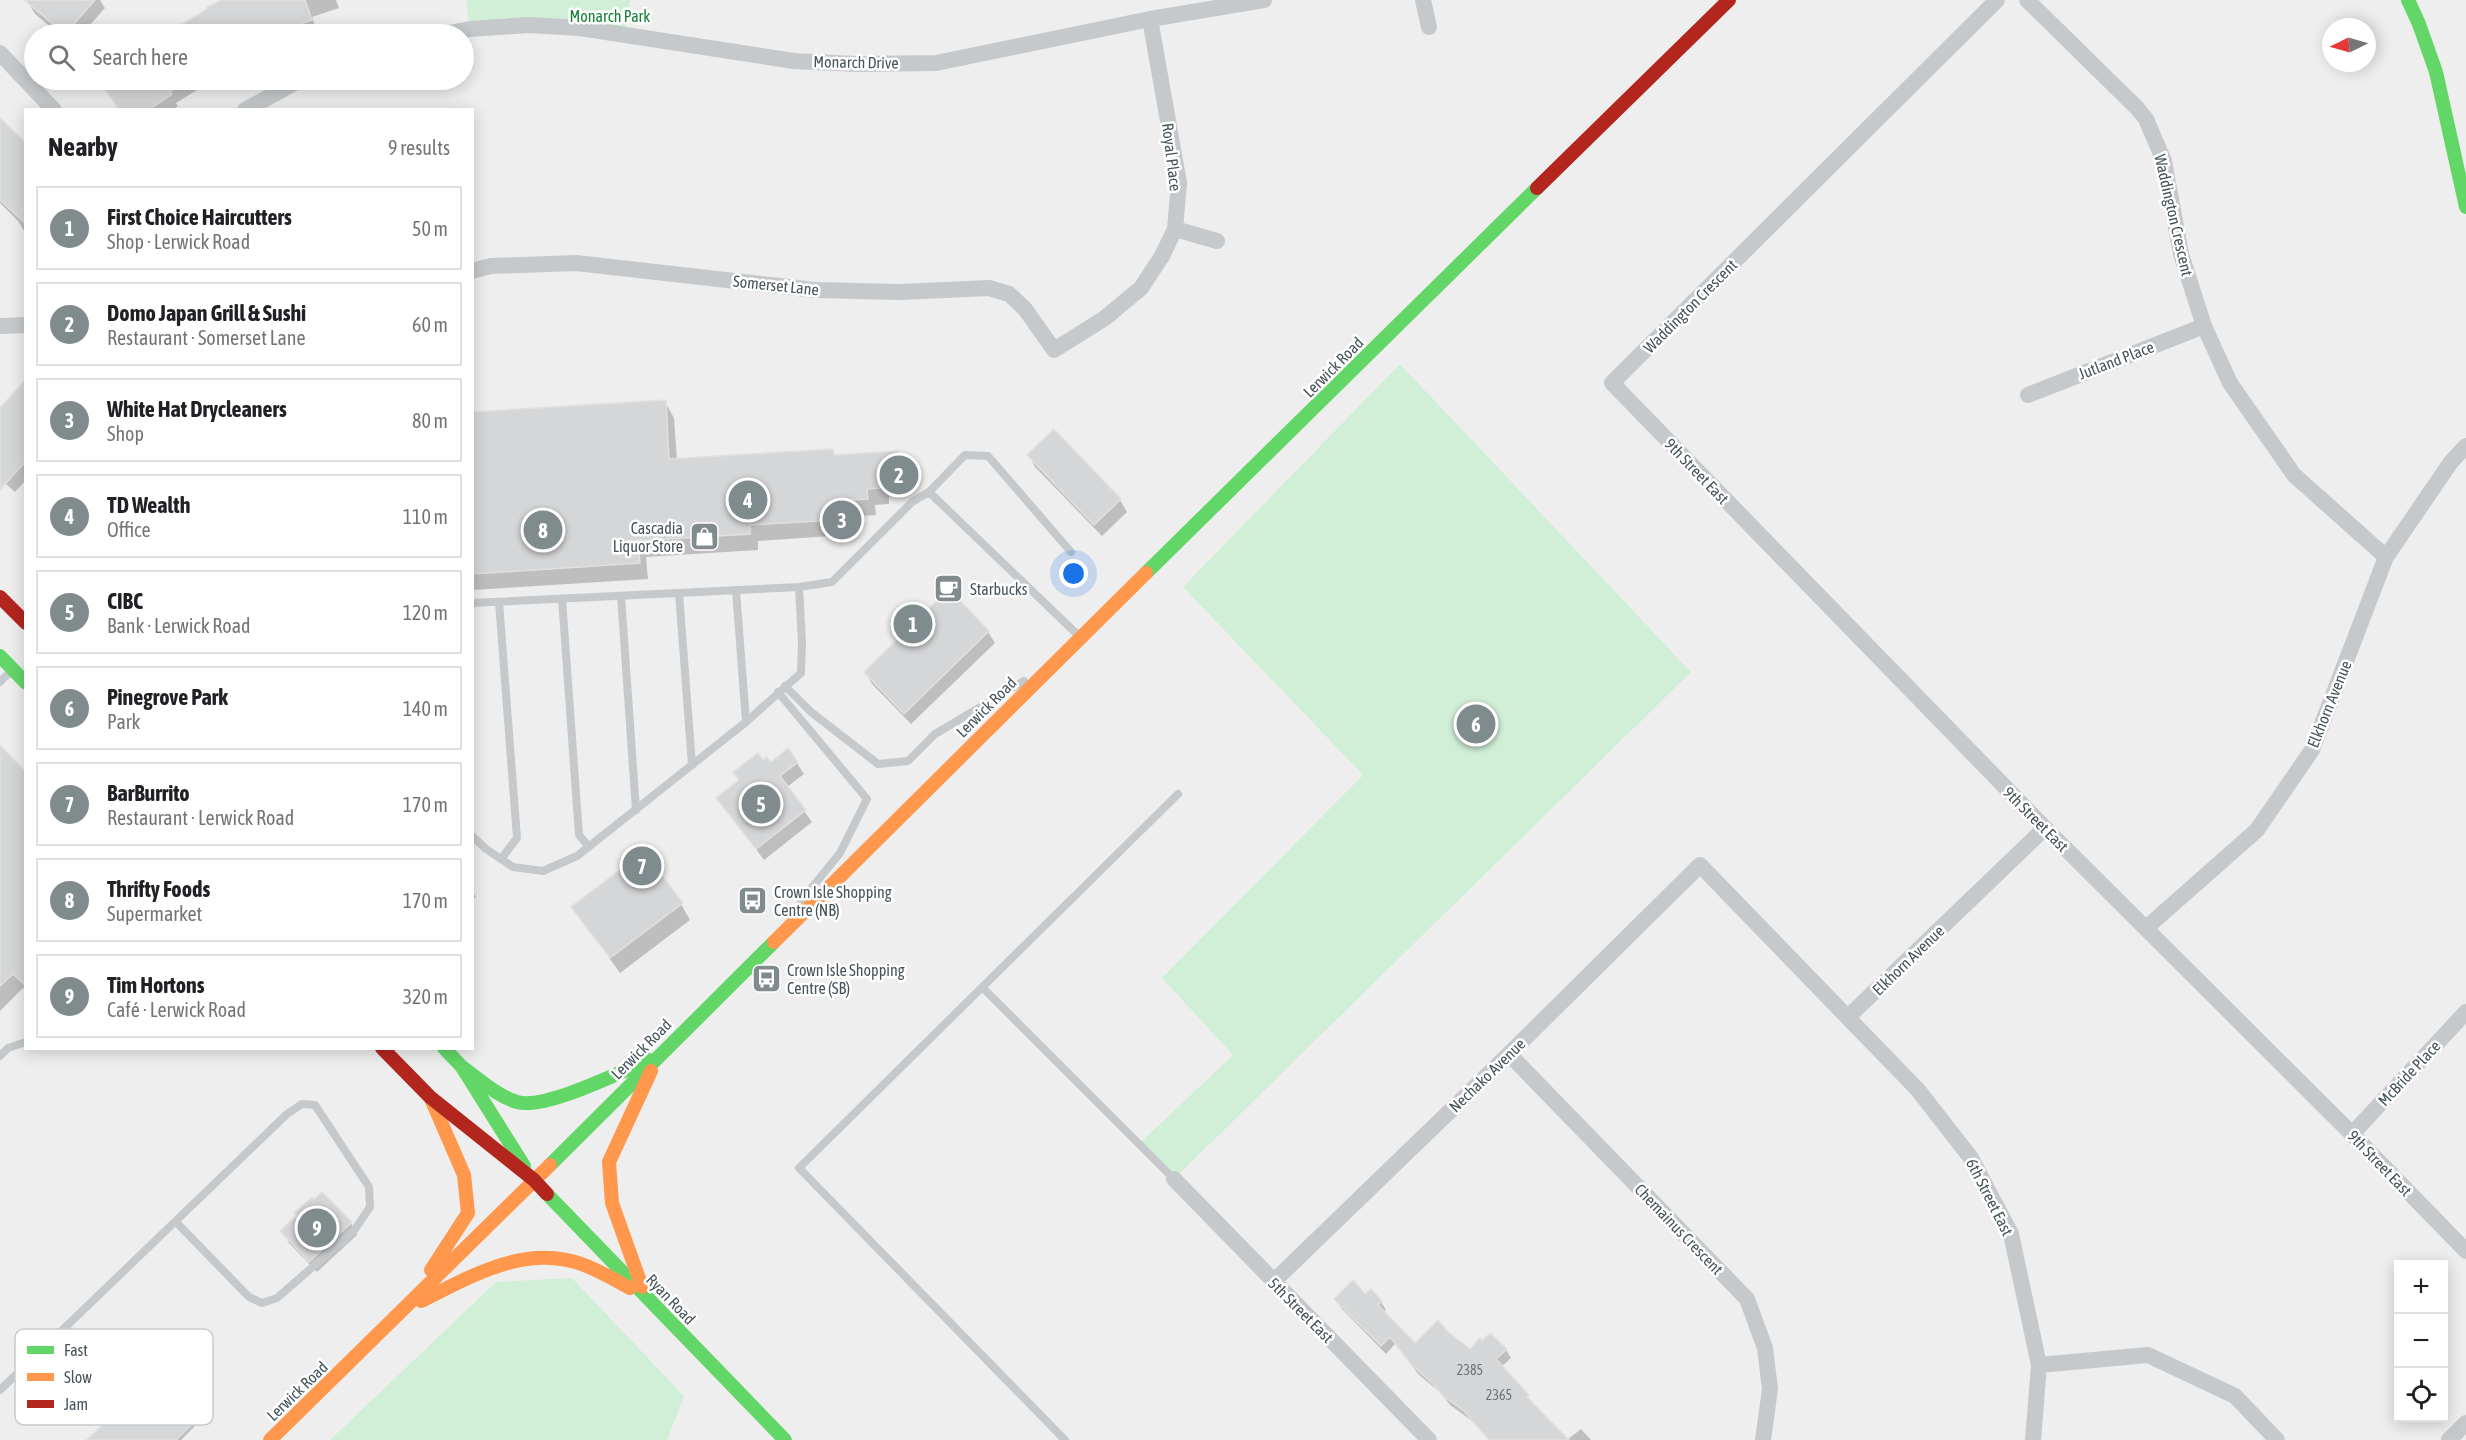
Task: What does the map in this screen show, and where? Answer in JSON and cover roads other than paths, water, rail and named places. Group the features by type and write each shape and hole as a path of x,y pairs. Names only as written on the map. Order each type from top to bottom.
{"main road":[{"name":"Lerwick Road","path":"270,1440 406,1309 1080,637 1729,0"},
{"path":"2408,0 2421,25 2440,82 2462,197 2466,207"},
{"path":"0,597 24,621"},
{"path":"0,656 19,669"},
{"name":"Ryan Road","path":"384,1050 430,1098 534,1180 785,1440"},
{"name":"Ryan Road","path":"446,1050 462,1067 534,1180"},
{"path":"462,1067 490,1088 518,1102 544,1102 658,1056"},
{"path":"645,1296 612,1203 609,1162 658,1056"},
{"path":"406,1309 468,1213 464,1175 430,1098"},
{"path":"406,1309 501,1262 538,1256 577,1262 645,1296"}],"street":[{"name":"Monarch Drive","path":"474,29 528,25 580,28 794,61 856,64 936,63 1150,19 1264,0"},
{"path":"1423,0 1429,27"},
{"name":"Waddington Crescent","path":"1612,383 1997,0"},
{"name":"Waddington Crescent","path":"2027,0 2137,108 2146,120 2164,161 2181,254 2204,326 2230,383 2294,475 2386,558"},
{"name":"Royal Place","path":"1054,350 1105,318 1141,288 1162,256 1175,229 1179,183 1150,19"},
{"path":"0,53 24,78"},
{"path":"35,90 52,108"},
{"path":"249,108 282,90"},
{"path":"1175,229 1217,241"},
{"name":"Somerset Lane","path":"474,270 491,266 576,263 815,290 900,292 988,288 1009,294 1025,309 1054,350"},
{"path":"0,326 24,325"},
{"name":"Jutland Place","path":"2028,395 2204,326"},
{"name":"9th Street East","path":"1612,383 2045,828 2466,1251"},
{"name":"Elkhorn Avenue","path":"2146,928 2257,830 2312,750 2386,558 2451,462 2466,446"},
{"name":"Elkhorn Avenue","path":"1848,1017 2045,828"},
{"name":"6th Street East","path":"1700,866 1918,1090 1971,1158 2012,1234 2039,1365 2032,1440"},
{"name":"Nechako Avenue","path":"1273,1282 1700,866"},
{"name":"McBride Place","path":"2352,1134 2466,1012"},
{"name":"Chemainus Crescent","path":"1509,1054 1747,1299 1767,1358 1770,1389 1763,1440"},
{"name":"5th Street East","path":"1174,1179 1429,1440"},
{"path":"2039,1365 2148,1355 2235,1396 2277,1440"},
{"path":"2449,1440 2466,1423"}],"lane":[{"path":"474,603 799,587 832,582 912,502 929,492 965,455 988,456 1071,552"},
{"path":"929,492 1080,637"},
{"path":"474,838 513,867 543,871 577,856 589,847 746,722 801,672 799,587"},
{"path":"736,590 746,722"},
{"path":"679,593 692,765"},
{"path":"621,596 636,810"},
{"path":"561,599 579,835 589,847"},
{"path":"499,602 517,838 501,859"},
{"path":"782,689 878,764 908,761 935,734 1055,662"},
{"path":"0,682 19,669"},
{"path":"752,963 840,853 867,799 782,689"},
{"path":"1065,1440 799,1168 1178,794"},
{"path":"983,988 1174,1179"},
{"path":"0,1056 8,1048 24,1043"},
{"path":"64,1329 287,1114 302,1104 315,1105 369,1187 370,1207 353,1232 277,1298 262,1303 249,1297 176,1222"},
{"path":"0,1390 15,1376"}],"place":[{"name":"Domo Japan Grill & Sushi","path":"899,475"},
{"name":"TD Wealth","path":"748,500"},
{"name":"White Hat Drycleaners","path":"842,520"},
{"name":"Thrifty Foods","path":"543,530"},
{"name":"Cascadia Liquor Store","path":"704,537"},
{"name":"Starbucks","path":"949,589"},
{"name":"First Choice Haircutters","path":"913,624"},
{"name":"Pinegrove Park","path":"1476,724"},
{"name":"CIBC","path":"761,804"},
{"name":"BarBurrito","path":"642,866"},
{"name":"Crown Isle Shopping Centre (NB)","path":"753,901"},
{"name":"Crown Isle Shopping Centre (SB)","path":"766,979"},
{"name":"Tim Hortons","path":"317,1228"}],"park label":[{"name":"Monarch Park","path":"610,16"}]}
